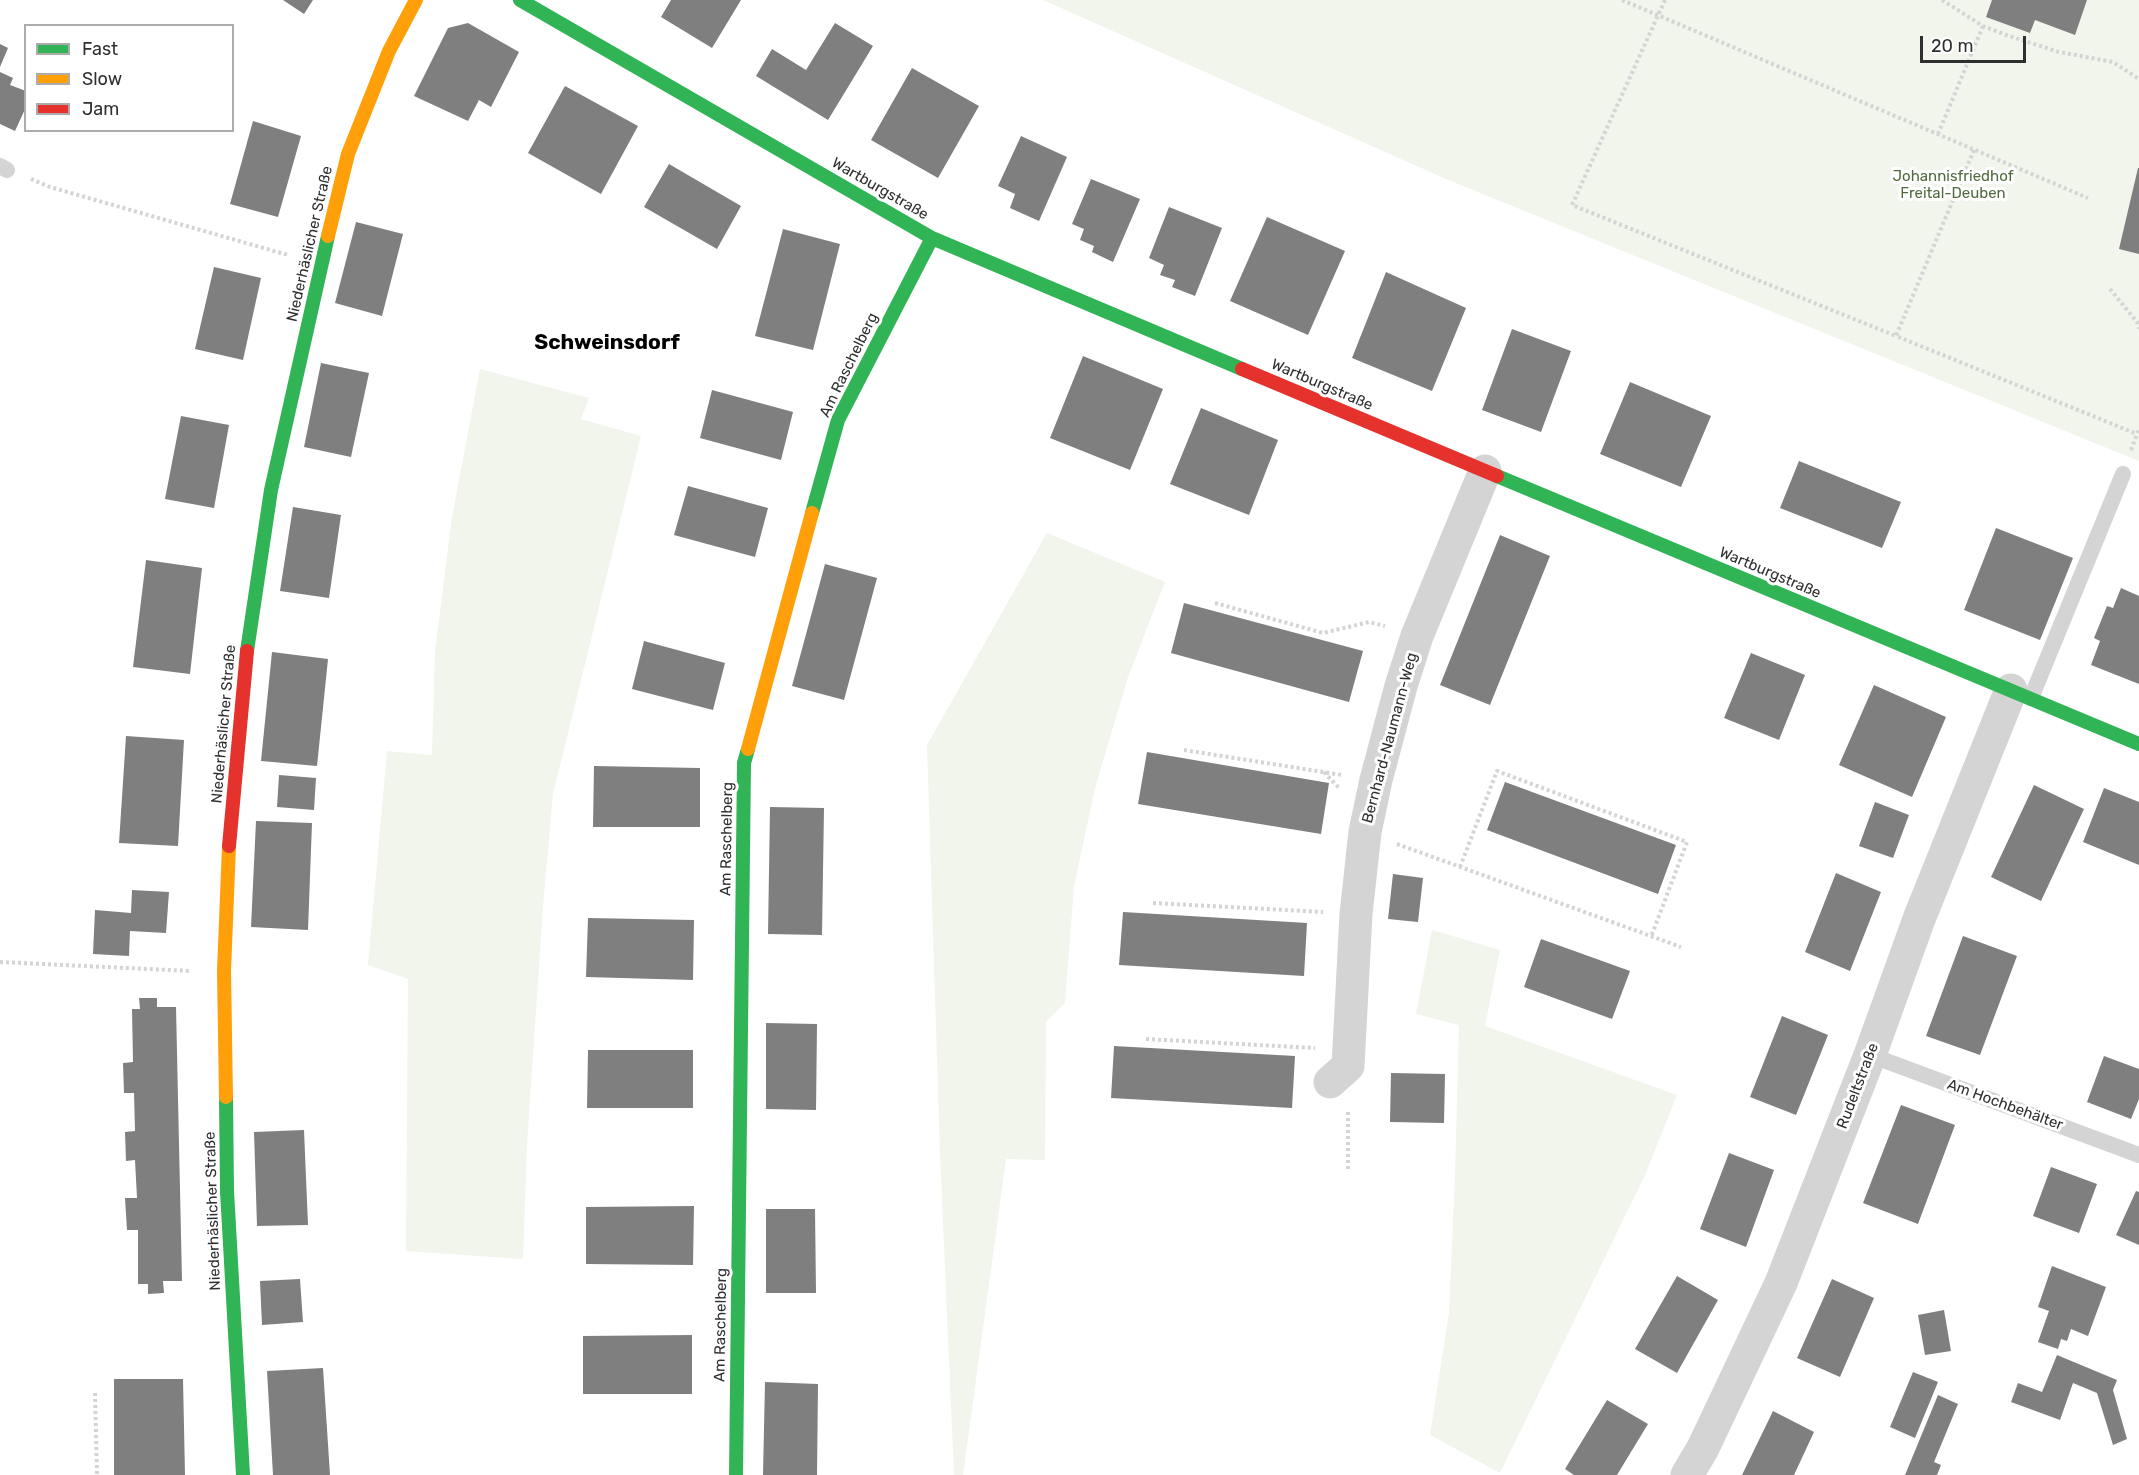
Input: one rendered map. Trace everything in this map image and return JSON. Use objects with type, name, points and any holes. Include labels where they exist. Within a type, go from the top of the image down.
[{"type":"street","name":"Niederhäslicher Straße","points":[[243,1475],[227,1191],[224,971],[227,869],[243,674],[271,490],[348,154],[389,51],[416,0]]},
{"type":"street","name":"Wartburgstraße","points":[[520,0],[932,238],[2139,744]]},
{"type":"street","name":"Am Raschelberg","points":[[736,1475],[744,763],[838,420],[932,238]]},
{"type":"street","name":"Bernhard-Naumann-Weg","points":[[1342,1066],[1365,832],[1378,770],[1414,646],[1485,471]]},
{"type":"street","name":"Rudeltstraße","points":[[1687,1475],[1703,1448],[1781,1283],[1870,1055],[1919,919],[2021,694]]},
{"type":"lane","points":[[2021,694],[2123,474]]},
{"type":"lane","name":"Am Hochbehälter","points":[[1870,1055],[2139,1155]]},
{"type":"path","points":[[1622,0],[2088,198]]},
{"type":"path","points":[[1665,0],[1572,205],[2138,431],[2128,457]]},
{"type":"path","points":[[1942,0],[1983,26],[2059,52],[2113,62],[2139,79]]},
{"type":"path","points":[[1938,134],[1983,26]]},
{"type":"path","points":[[1896,336],[1974,150]]},
{"type":"path","points":[[4,168],[50,187],[321,264]]},
{"type":"path","points":[[2110,289],[2137,322],[2139,329]]},
{"type":"path","points":[[1215,603],[1323,633],[1369,622]]},
{"type":"path","points":[[1184,750],[1347,775]]},
{"type":"path","points":[[1460,867],[1497,771],[1687,842],[1651,937]]},
{"type":"path","points":[[1365,832],[1681,947]]},
{"type":"path","points":[[1153,903],[1356,914]]},
{"type":"path","points":[[0,962],[224,971]]},
{"type":"path","points":[[1146,1039],[1342,1066],[1348,1169]]},
{"type":"path","points":[[95,1393],[97,1475]]},
{"type":"green space","name":"Johannisfriedhof Freital-Deuben","points":[[1043,0],[2139,0],[2139,461],[1446,179]]},
{"type":"green space","points":[[480,369],[589,398],[581,419],[641,436],[553,794],[527,1144],[523,1259],[406,1251],[408,979],[368,965],[387,751],[432,755],[435,651],[452,517]]},
{"type":"green space","points":[[1047,533],[1165,582],[1128,677],[1095,788],[1074,886],[1065,1003],[1046,1022],[1045,1160],[1006,1159],[963,1475],[954,1475],[940,1154],[927,745]]},
{"type":"green space","points":[[1432,930],[1500,950],[1485,1026],[1677,1095],[1645,1175],[1500,1473],[1430,1435],[1449,1313],[1459,1025],[1416,1014]]},
{"type":"building","points":[[283,0],[313,0],[304,14]]},
{"type":"building","points":[[671,0],[741,0],[712,48],[661,17]]},
{"type":"building","points":[[1992,0],[2087,0],[2075,35],[2035,20],[2030,33],[1986,17]]},
{"type":"building","points":[[468,23],[519,52],[491,107],[479,100],[468,121],[414,96],[448,28]]},
{"type":"building","points":[[835,23],[873,46],[828,120],[756,76],[772,49],[806,70]]},
{"type":"building","points":[[0,44],[8,48],[0,67]]},
{"type":"building","points":[[912,68],[979,106],[938,178],[871,140]]},
{"type":"building","points":[[0,72],[13,78],[10,85],[24,90],[24,111],[15,131],[0,124]]},
{"type":"building","points":[[565,86],[638,126],[601,194],[528,153]]},
{"type":"building","points":[[253,121],[301,136],[278,217],[230,204]]},
{"type":"building","points":[[1021,136],[1067,157],[1039,221],[1010,208],[1015,194],[998,186]]},
{"type":"building","points":[[669,164],[741,206],[717,249],[644,207]]},
{"type":"building","points":[[2139,168],[2139,254],[2119,249]]},
{"type":"building","points":[[1091,179],[1140,199],[1113,262],[1092,252],[1094,246],[1080,240],[1084,229],[1072,224]]},
{"type":"building","points":[[1169,207],[1222,228],[1195,296],[1172,287],[1175,280],[1160,275],[1164,265],[1149,258]]},
{"type":"building","points":[[1267,217],[1345,251],[1308,335],[1230,301]]},
{"type":"building","points":[[356,222],[403,234],[382,316],[335,303]]},
{"type":"building","points":[[783,229],[840,244],[813,350],[755,336]]},
{"type":"building","points":[[214,267],[261,278],[243,360],[195,349]]},
{"type":"building","points":[[1386,272],[1466,308],[1432,391],[1352,358]]},
{"type":"building","points":[[1512,329],[1571,351],[1541,432],[1482,410]]},
{"type":"building","points":[[1083,356],[1163,389],[1130,470],[1050,438]]},
{"type":"building","points":[[321,363],[369,373],[351,457],[304,447]]},
{"type":"building","points":[[1630,382],[1711,416],[1681,487],[1600,454]]},
{"type":"building","points":[[712,390],[793,412],[781,460],[700,438]]},
{"type":"building","points":[[1201,408],[1278,440],[1249,515],[1170,484]]},
{"type":"building","points":[[181,416],[229,425],[214,508],[165,499]]},
{"type":"building","points":[[1799,461],[1901,502],[1882,548],[1780,508]]},
{"type":"building","points":[[688,486],[768,508],[755,557],[674,535]]},
{"type":"building","points":[[293,507],[341,515],[329,598],[280,591]]},
{"type":"building","points":[[1996,528],[2073,558],[2040,640],[1964,610]]},
{"type":"building","points":[[1500,535],[1550,556],[1490,705],[1440,685]]},
{"type":"building","points":[[146,560],[202,568],[190,674],[133,667]]},
{"type":"building","points":[[825,564],[877,578],[844,700],[792,686]]},
{"type":"building","points":[[2121,588],[2139,596],[2139,684],[2091,665],[2100,641],[2094,638],[2107,606],[2113,608]]},
{"type":"building","points":[[1184,603],[1363,651],[1349,702],[1171,653]]},
{"type":"building","points":[[644,641],[725,663],[713,710],[632,689]]},
{"type":"building","points":[[272,652],[328,659],[317,766],[261,761]]},
{"type":"building","points":[[1751,653],[1805,675],[1779,740],[1724,718]]},
{"type":"building","points":[[1874,685],[1946,717],[1912,797],[1839,765]]},
{"type":"building","points":[[126,736],[184,740],[178,846],[119,843]]},
{"type":"building","points":[[1147,752],[1329,783],[1321,834],[1138,804]]},
{"type":"building","points":[[594,766],[700,768],[700,827],[593,827]]},
{"type":"building","points":[[279,775],[316,778],[314,810],[277,807]]},
{"type":"building","points":[[1505,782],[1676,845],[1658,894],[1487,830]]},
{"type":"building","points":[[2034,785],[2084,809],[2041,901],[1991,877]]},
{"type":"building","points":[[2104,788],[2139,802],[2139,865],[2083,842]]},
{"type":"building","points":[[1875,802],[1909,815],[1893,858],[1859,846]]},
{"type":"building","points":[[770,807],[824,808],[822,935],[768,934]]},
{"type":"building","points":[[256,821],[312,823],[308,930],[251,927]]},
{"type":"building","points":[[1836,873],[1881,892],[1850,971],[1805,952]]},
{"type":"building","points":[[1393,874],[1423,878],[1418,922],[1388,919]]},
{"type":"building","points":[[132,890],[169,892],[166,933],[130,931],[129,956],[93,954],[95,910],[131,913]]},
{"type":"building","points":[[1123,912],[1307,923],[1304,976],[1119,965]]},
{"type":"building","points":[[588,918],[694,920],[693,980],[586,977]]},
{"type":"building","points":[[1963,936],[2017,956],[1980,1055],[1926,1036]]},
{"type":"building","points":[[1541,939],[1630,971],[1612,1019],[1524,987]]},
{"type":"building","points":[[139,998],[157,998],[157,1007],[176,1007],[182,1281],[163,1281],[164,1293],[148,1294],[148,1284],[138,1284],[138,1230],[127,1230],[125,1198],[137,1198],[135,1160],[126,1161],[125,1132],[135,1131],[134,1093],[124,1093],[123,1063],[133,1062],[132,1009],[140,1009]]},
{"type":"building","points":[[1782,1016],[1828,1035],[1796,1115],[1750,1097]]},
{"type":"building","points":[[766,1023],[817,1024],[816,1110],[766,1109]]},
{"type":"building","points":[[1114,1046],[1295,1056],[1292,1108],[1111,1098]]},
{"type":"building","points":[[588,1050],[693,1050],[693,1108],[587,1108]]},
{"type":"building","points":[[2104,1056],[2139,1069],[2139,1099],[2131,1119],[2087,1102]]},
{"type":"building","points":[[1391,1073],[1445,1074],[1444,1123],[1390,1122]]},
{"type":"building","points":[[1901,1105],[1955,1125],[1918,1224],[1863,1203]]},
{"type":"building","points":[[304,1130],[308,1225],[257,1226],[254,1132]]},
{"type":"building","points":[[1729,1153],[1774,1170],[1746,1247],[1700,1229]]},
{"type":"building","points":[[2051,1167],[2097,1184],[2079,1233],[2033,1216]]},
{"type":"building","points":[[2136,1191],[2139,1192],[2139,1245],[2116,1235]]},
{"type":"building","points":[[694,1206],[693,1265],[586,1264],[586,1207]]},
{"type":"building","points":[[766,1209],[815,1209],[816,1293],[766,1293]]},
{"type":"building","points":[[2052,1266],[2106,1287],[2088,1336],[2071,1329],[2067,1341],[2061,1339],[2058,1349],[2038,1342],[2049,1311],[2038,1307]]},
{"type":"building","points":[[1677,1276],[1718,1300],[1677,1373],[1635,1349]]},
{"type":"building","points":[[300,1279],[303,1322],[262,1325],[260,1281]]},
{"type":"building","points":[[1832,1279],[1874,1298],[1840,1377],[1797,1358]]},
{"type":"building","points":[[1944,1310],[1951,1351],[1925,1355],[1918,1315]]},
{"type":"building","points":[[692,1335],[692,1394],[583,1394],[583,1336]]},
{"type":"building","points":[[2057,1355],[2117,1380],[2113,1390],[2127,1439],[2113,1445],[2097,1393],[2073,1383],[2060,1420],[2011,1402],[2018,1383],[2042,1392]]},
{"type":"building","points":[[323,1368],[330,1475],[273,1475],[267,1371]]},
{"type":"building","points":[[1913,1372],[1938,1382],[1915,1438],[1890,1427]]},
{"type":"building","points":[[114,1379],[183,1379],[185,1475],[114,1475]]},
{"type":"building","points":[[765,1382],[818,1384],[817,1475],[763,1475]]},
{"type":"building","points":[[1938,1395],[1958,1404],[1934,1462],[1941,1465],[1937,1475],[1905,1475]]},
{"type":"building","points":[[1607,1400],[1648,1424],[1617,1475],[1574,1475],[1565,1469]]},
{"type":"building","points":[[1773,1411],[1814,1432],[1794,1475],[1742,1475]]},
{"type":"traffic: fast","points":[[520,0],[932,238],[1242,369]]},
{"type":"traffic: fast","points":[[247,651],[271,490],[328,236]]},
{"type":"traffic: fast","points":[[812,513],[838,420],[932,238]]},
{"type":"traffic: fast","points":[[1497,476],[2139,744]]},
{"type":"traffic: fast","points":[[736,1475],[744,763],[748,749]]},
{"type":"traffic: fast","points":[[226,1097],[227,1191],[243,1475]]},
{"type":"traffic: slow","points":[[328,236],[348,154],[389,51],[416,0]]},
{"type":"traffic: slow","points":[[748,749],[812,513]]},
{"type":"traffic: slow","points":[[226,1097],[224,971],[229,846]]},
{"type":"traffic: jam","points":[[1242,369],[1497,476]]},
{"type":"traffic: jam","points":[[229,846],[247,651]]},
{"type":"district","name":"Schweinsdorf","points":[[607,343]]}]
